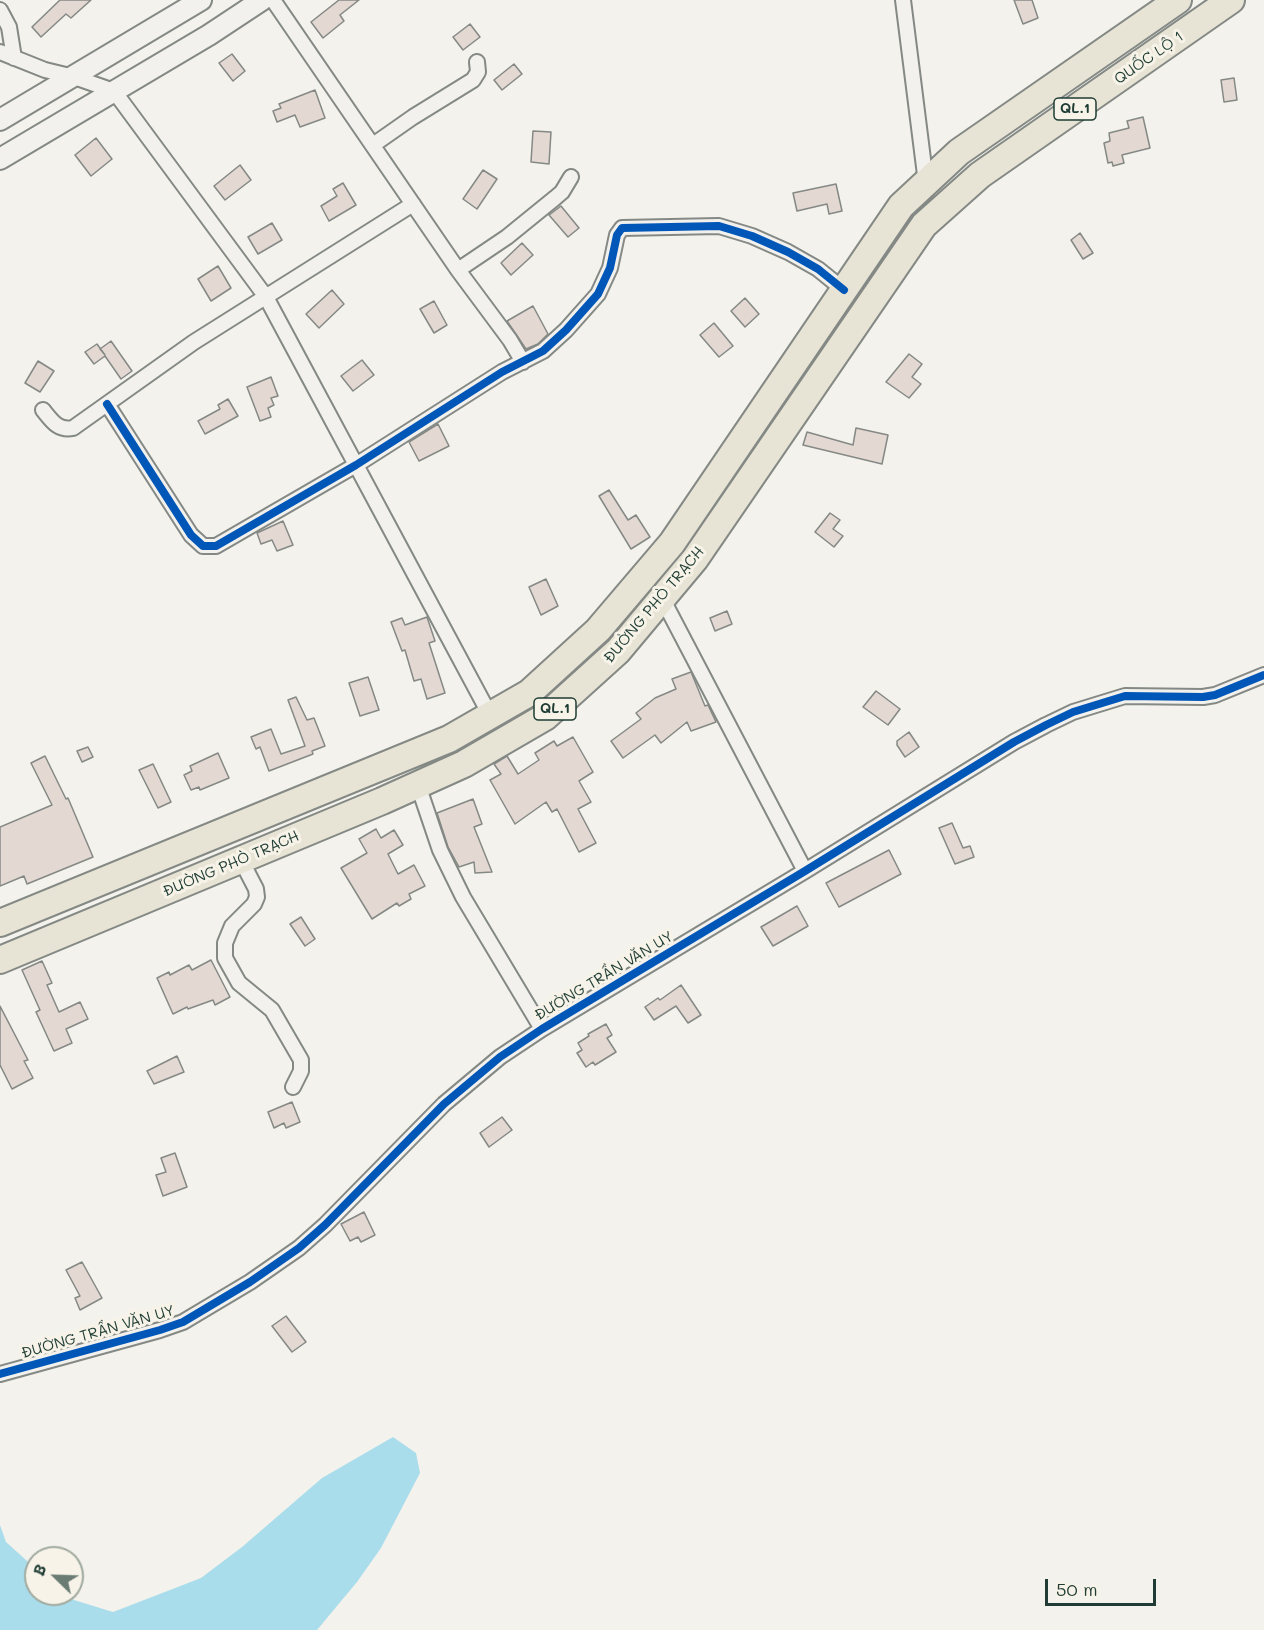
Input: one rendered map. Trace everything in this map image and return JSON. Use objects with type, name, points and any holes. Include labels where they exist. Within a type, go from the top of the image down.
[{"type":"highway","name":"QUỐC LỘ 1","points":[[901,206],[959,152],[1178,0]]},
{"type":"highway","name":"QUỐC LỘ 1","points":[[924,225],[980,175],[1232,0]]},
{"type":"highway","name":"ĐƯỜNG PHÒ TRẠCH","points":[[0,923],[449,738],[529,693],[598,630],[672,543],[901,206]]},
{"type":"highway","name":"ĐƯỜNG PHÒ TRẠCH","points":[[0,960],[418,785],[464,764],[545,717],[618,651],[695,559],[924,225]]},
{"type":"street","points":[[0,120],[201,0]]},
{"type":"street","points":[[0,159],[208,35],[262,0]]},
{"type":"street","points":[[273,0],[458,270],[510,340],[522,362]]},
{"type":"street","points":[[903,0],[926,183]]},
{"type":"street","points":[[0,10],[9,27],[14,58]]},
{"type":"street","points":[[0,52],[45,70],[114,91],[266,297],[490,715]]},
{"type":"street","points":[[373,145],[412,117],[472,80],[478,72],[477,62]]},
{"type":"street","points":[[458,270],[507,237],[538,212],[562,192],[571,177]]},
{"type":"street","points":[[44,410],[57,426],[73,428],[194,342],[413,204]]},
{"type":"street","points":[[107,404],[191,535],[203,546],[216,546],[356,465],[502,372],[543,351],[566,330],[598,294],[610,268],[616,235],[622,228],[719,226],[752,236],[788,252],[818,269],[844,290]]},
{"type":"street","points":[[662,598],[805,870]]},
{"type":"street","name":"ĐƯỜNG TRẦN VĂN UY","points":[[0,1374],[183,1322],[250,1282],[312,1238],[451,1098],[500,1057],[542,1029],[1014,742],[1073,712],[1125,696],[1203,697],[1215,695],[1264,675]]},
{"type":"street","points":[[418,785],[441,850],[463,897],[542,1029]]},
{"type":"street","points":[[241,860],[256,889],[257,897],[254,904],[232,926],[225,943],[225,958],[239,983],[272,1010],[301,1060],[301,1071],[293,1087]]},
{"type":"water","points":[[393,1437],[416,1453],[420,1473],[381,1548],[357,1582],[317,1630],[0,1630],[0,1525],[6,1542],[24,1558],[24,1606],[84,1606],[84,1603],[113,1612],[201,1578],[242,1547],[322,1478]]},
{"type":"building","points":[[60,0],[91,0],[71,18],[66,14],[41,37],[32,27]]},
{"type":"building","points":[[339,0],[359,0],[340,15],[344,21],[323,38],[311,22]]},
{"type":"building","points":[[1014,0],[1032,0],[1038,18],[1023,24]]},
{"type":"building","points":[[470,24],[480,37],[463,50],[453,37]]},
{"type":"building","points":[[232,54],[245,71],[233,81],[219,63]]},
{"type":"building","points":[[514,64],[522,74],[502,90],[494,80]]},
{"type":"building","points":[[1234,78],[1237,100],[1224,102],[1221,80]]},
{"type":"building","points":[[315,90],[325,118],[300,127],[295,115],[277,122],[273,111],[281,108],[279,104]]},
{"type":"building","points":[[1143,117],[1150,148],[1122,155],[1124,163],[1113,166],[1112,162],[1108,163],[1104,143],[1110,141],[1109,133],[1129,128],[1127,121]]},
{"type":"building","points":[[533,131],[551,132],[549,164],[531,162]]},
{"type":"building","points":[[96,138],[112,159],[91,176],[75,155]]},
{"type":"building","points":[[240,165],[251,180],[225,200],[214,186]]},
{"type":"building","points":[[483,170],[497,179],[477,209],[463,199]]},
{"type":"building","points":[[343,183],[356,205],[329,221],[321,206],[337,196],[333,189]]},
{"type":"building","points":[[836,184],[842,211],[829,214],[827,204],[797,211],[793,193]]},
{"type":"building","points":[[561,206],[579,228],[568,237],[549,215]]},
{"type":"building","points":[[272,223],[282,240],[258,254],[248,237]]},
{"type":"building","points":[[1080,233],[1093,253],[1083,259],[1071,240]]},
{"type":"building","points":[[522,243],[533,255],[511,275],[501,263]]},
{"type":"building","points":[[218,266],[231,288],[211,301],[198,279]]},
{"type":"building","points":[[332,290],[344,304],[319,328],[306,314]]},
{"type":"building","points":[[745,298],[759,314],[745,327],[731,311]]},
{"type":"building","points":[[434,301],[447,325],[434,333],[420,309]]},
{"type":"building","points":[[533,306],[548,334],[538,344],[526,349],[507,321]]},
{"type":"building","points":[[714,323],[733,346],[719,357],[700,335]]},
{"type":"building","points":[[111,341],[132,371],[121,379],[105,356],[94,364],[85,352],[97,344],[100,349]]},
{"type":"building","points":[[909,354],[922,364],[912,377],[921,384],[909,398],[886,382]]},
{"type":"building","points":[[362,360],[374,375],[353,391],[341,376]]},
{"type":"building","points":[[38,361],[54,371],[40,392],[25,383]]},
{"type":"building","points":[[271,377],[278,396],[271,398],[274,405],[268,408],[271,417],[260,421],[247,387]]},
{"type":"building","points":[[228,399],[238,416],[205,434],[198,421],[220,409],[218,405]]},
{"type":"building","points":[[438,424],[449,446],[419,461],[409,442]]},
{"type":"building","points":[[856,428],[888,435],[882,464],[803,445],[807,432],[853,445]]},
{"type":"building","points":[[609,490],[628,520],[636,515],[650,537],[631,549],[599,496]]},
{"type":"building","points":[[830,513],[840,520],[833,529],[843,536],[834,547],[815,532]]},
{"type":"building","points":[[283,521],[293,545],[277,551],[272,540],[261,544],[257,533]]},
{"type":"building","points":[[546,579],[558,606],[541,615],[529,587]]},
{"type":"building","points":[[727,611],[732,624],[715,631],[710,618]]},
{"type":"building","points":[[427,617],[435,641],[429,643],[445,693],[427,699],[421,679],[414,681],[405,650],[402,651],[391,622],[402,618],[405,625]]},
{"type":"building","points":[[691,672],[705,706],[708,705],[716,722],[691,731],[687,722],[661,743],[655,735],[623,758],[611,741],[641,719],[636,713],[655,698],[676,689],[672,679]]},
{"type":"building","points":[[368,677],[379,710],[360,716],[349,683]]},
{"type":"building","points":[[876,691],[900,709],[888,725],[863,707]]},
{"type":"building","points":[[296,697],[307,720],[314,718],[325,746],[312,751],[313,754],[269,771],[260,747],[256,749],[251,737],[271,729],[281,754],[305,746],[288,700]]},
{"type":"building","points":[[909,732],[919,747],[905,757],[897,741]]},
{"type":"building","points":[[573,737],[593,772],[579,781],[591,802],[578,809],[596,843],[579,852],[557,809],[552,812],[546,802],[515,824],[490,780],[501,774],[494,764],[507,756],[518,774],[539,760],[535,753],[554,741],[557,746]]},
{"type":"building","points":[[88,747],[93,757],[82,762],[77,751]]},
{"type":"building","points":[[218,753],[229,778],[200,790],[199,787],[191,790],[184,775],[192,771],[190,766]]},
{"type":"building","points":[[45,756],[66,799],[68,798],[93,857],[27,884],[24,876],[0,886],[0,827],[52,805],[31,763]]},
{"type":"building","points":[[153,764],[171,802],[158,808],[139,770]]},
{"type":"building","points":[[473,799],[482,824],[474,827],[492,872],[475,873],[474,862],[459,867],[448,847],[437,813]]},
{"type":"building","points":[[952,823],[963,848],[970,846],[974,857],[955,864],[939,828]]},
{"type":"building","points":[[376,829],[381,838],[394,830],[403,845],[388,854],[398,874],[414,865],[425,886],[409,894],[411,899],[399,906],[397,903],[372,919],[341,868],[367,853],[359,839]]},
{"type":"building","points":[[889,850],[901,874],[839,907],[826,883]]},
{"type":"building","points":[[797,906],[808,926],[773,946],[761,927]]},
{"type":"building","points":[[301,917],[315,939],[305,946],[290,924]]},
{"type":"building","points":[[211,960],[230,997],[215,1005],[213,1000],[188,1009],[187,1007],[173,1014],[157,978],[169,972],[170,975],[189,965],[192,970]]},
{"type":"building","points":[[42,961],[52,983],[47,985],[59,1012],[80,1002],[88,1019],[66,1029],[72,1043],[54,1051],[36,1012],[40,1010],[22,970]]},
{"type":"building","points":[[681,985],[701,1015],[688,1023],[676,1006],[654,1020],[645,1007],[658,998],[660,1000]]},
{"type":"building","points":[[0,1006],[28,1060],[24,1061],[33,1078],[12,1089],[0,1065]]},
{"type":"building","points":[[606,1024],[612,1035],[607,1038],[616,1052],[595,1065],[593,1062],[586,1067],[577,1053],[582,1050],[578,1043],[589,1036],[588,1034]]},
{"type":"building","points":[[177,1056],[184,1072],[154,1084],[147,1071]]},
{"type":"building","points":[[292,1102],[300,1122],[286,1128],[284,1123],[274,1128],[268,1112]]},
{"type":"building","points":[[502,1117],[512,1130],[489,1147],[480,1133]]},
{"type":"building","points":[[175,1153],[187,1187],[163,1196],[156,1175],[166,1172],[161,1158]]},
{"type":"building","points":[[364,1212],[375,1235],[361,1242],[358,1237],[350,1241],[341,1224]]},
{"type":"building","points":[[82,1262],[102,1298],[80,1310],[75,1298],[80,1296],[66,1270]]},
{"type":"building","points":[[286,1316],[306,1342],[292,1352],[272,1326]]},
{"type":"cycle path","points":[[107,404],[191,535],[203,546],[216,546],[356,465],[502,372],[543,351],[566,330],[598,294],[610,268],[617,235],[622,228],[719,226],[752,236],[788,252],[818,269],[844,290]]},
{"type":"cycle path","points":[[0,1374],[183,1322],[250,1282],[299,1248],[325,1225],[444,1104],[500,1057],[542,1029],[1014,742],[1073,712],[1125,696],[1203,697],[1215,695],[1264,675]]}]
